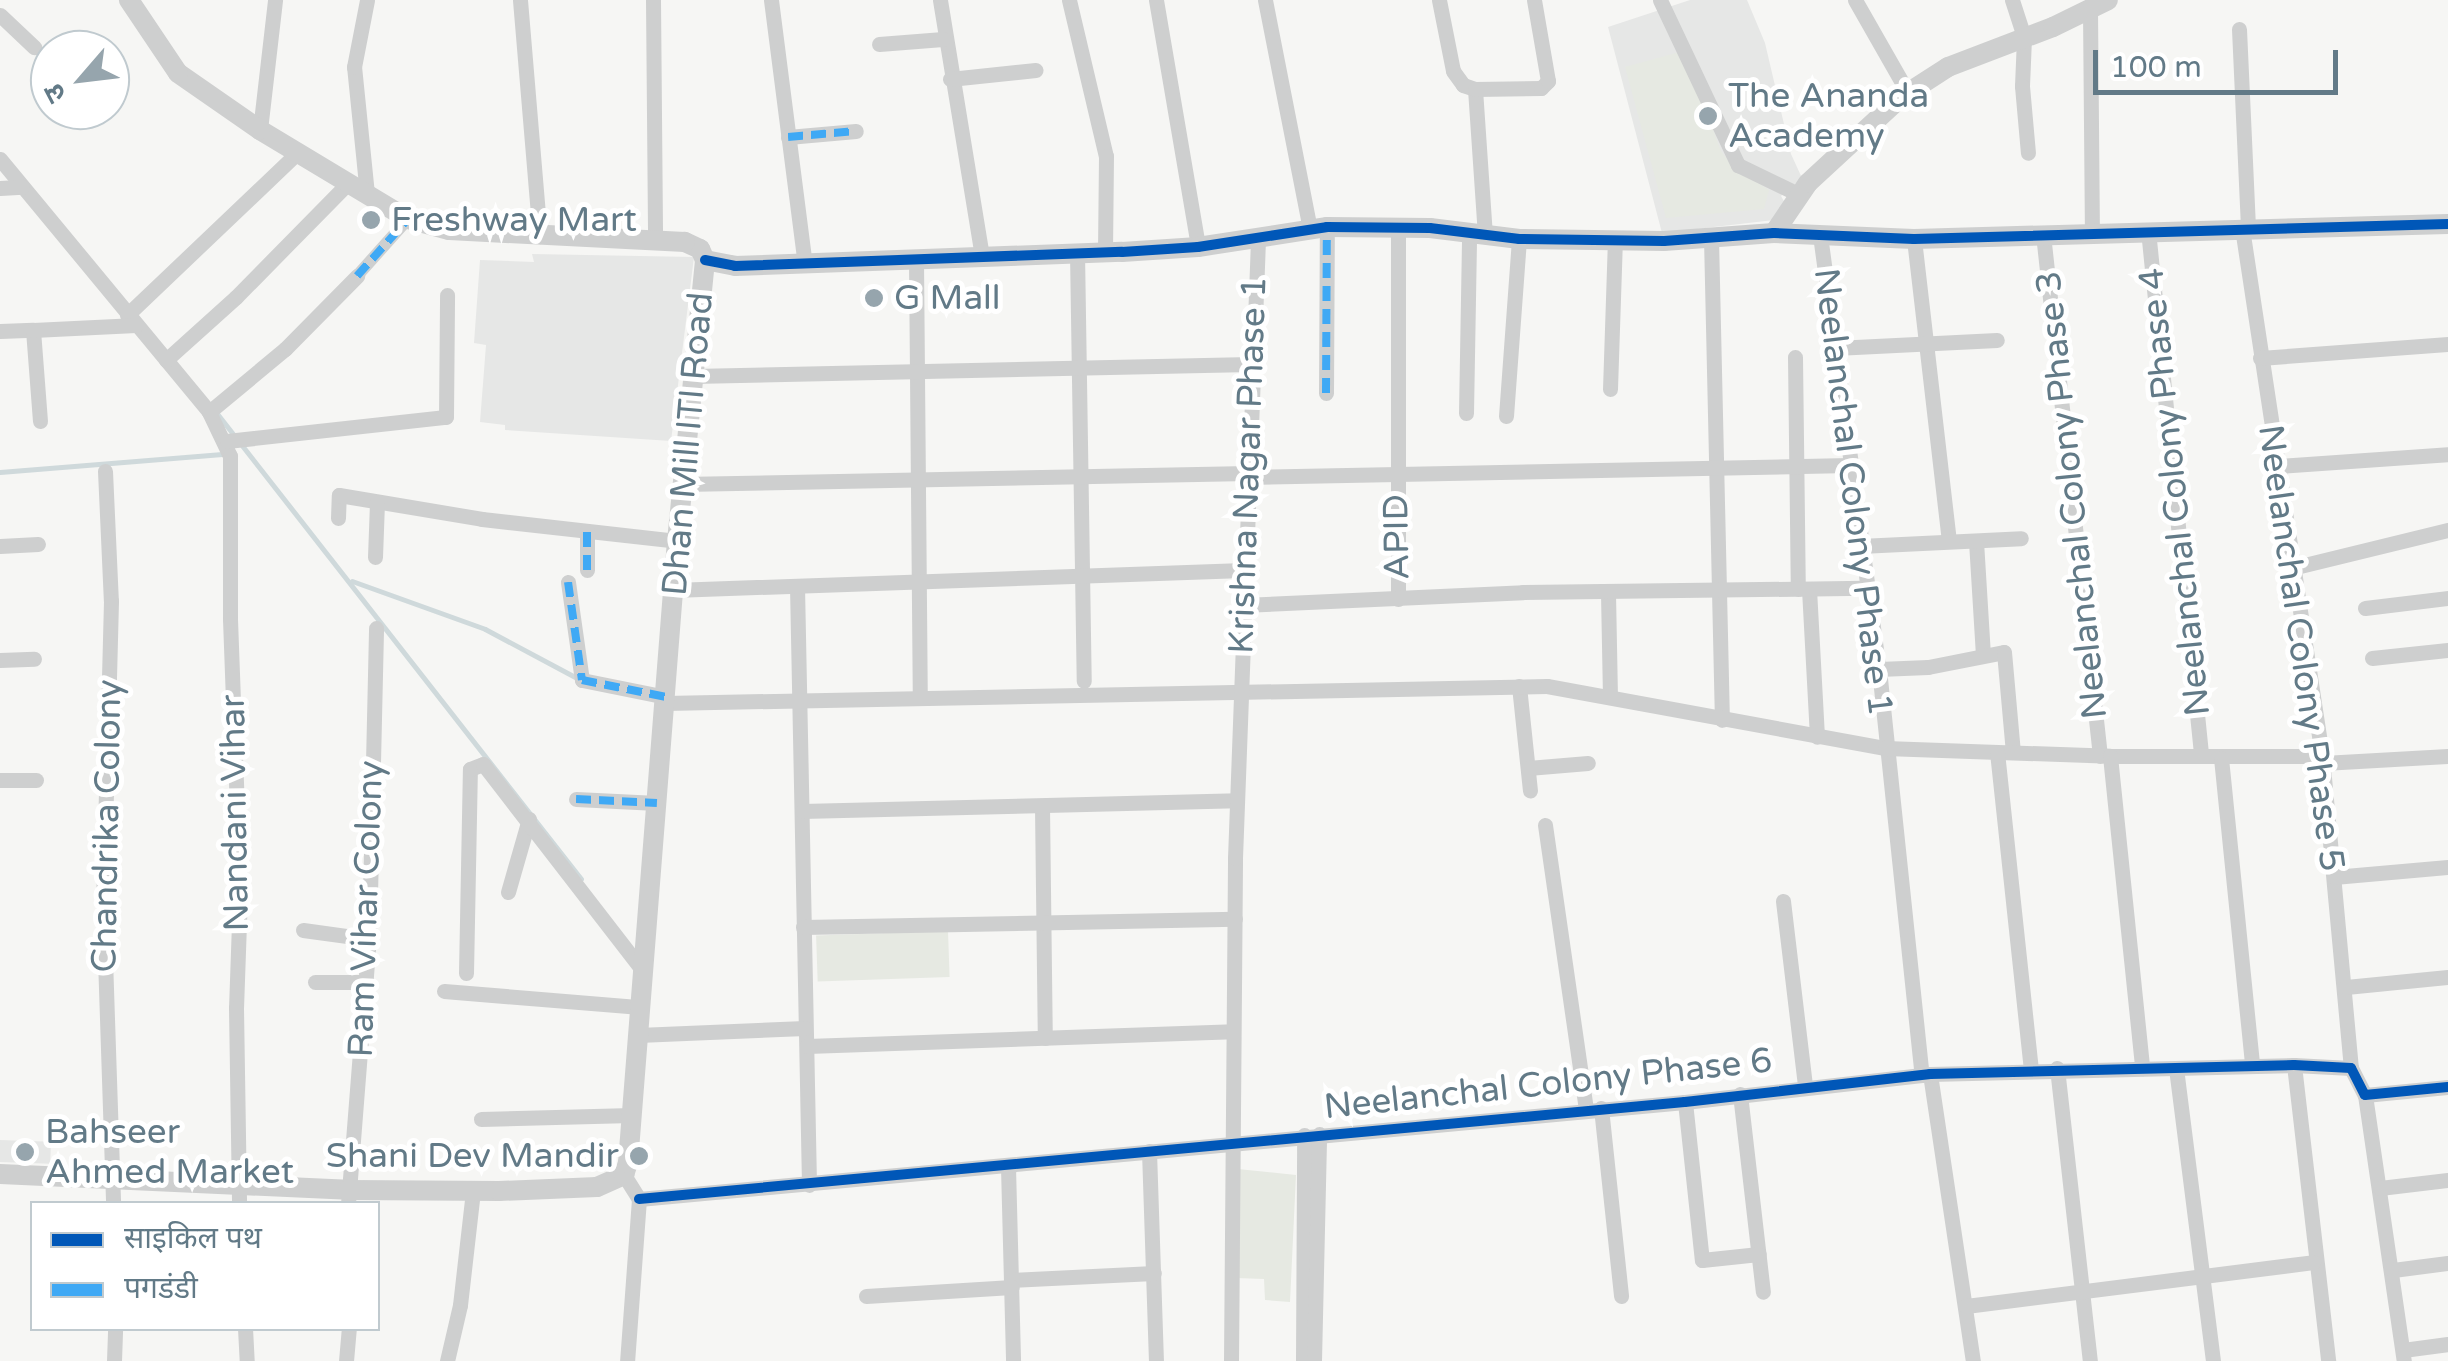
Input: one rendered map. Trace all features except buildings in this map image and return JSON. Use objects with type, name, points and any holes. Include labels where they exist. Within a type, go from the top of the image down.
[{"type":"street","name":"Dhan Mill ITI Road","points":[[129,0],[178,73],[260,130],[408,219],[449,230],[685,242],[700,249],[705,260],[682,484],[624,1175]]},
{"type":"street","points":[[260,130],[275,0]]},
{"type":"street","points":[[168,358],[358,188],[354,67],[367,0]]},
{"type":"street","points":[[520,0],[540,236]]},
{"type":"street","points":[[653,0],[656,240]]},
{"type":"street","points":[[771,0],[804,264]]},
{"type":"street","points":[[940,0],[982,256]]},
{"type":"street","points":[[1068,0],[1106,156],[1105,252]]},
{"type":"street","points":[[1156,0],[1198,247]]},
{"type":"street","points":[[1266,0],[1318,229],[1326,393]]},
{"type":"street","points":[[1439,0],[1453,71],[1463,85],[1476,89],[1545,86],[1534,0]]},
{"type":"street","points":[[1660,0],[1738,165],[1800,195]]},
{"type":"street","points":[[1855,0],[1908,93]]},
{"type":"street","points":[[2012,0],[2024,38],[2022,86],[2028,153]]},
{"type":"street","points":[[1774,233],[1800,195],[1908,93],[1948,67],[2099,5],[2092,232]]},
{"type":"street","points":[[0,16],[30,43]]},
{"type":"street","name":"Neelanchal Colony Phase 5","points":[[2239,29],[2245,228],[2260,358],[2322,760],[2351,1068]]},
{"type":"street","points":[[879,44],[944,39]]},
{"type":"street","points":[[950,79],[1036,70]]},
{"type":"street","points":[[1466,413],[1477,235],[1476,89]]},
{"type":"street","points":[[788,136],[856,131]]},
{"type":"street","points":[[0,331],[33,330],[131,315],[297,153]]},
{"type":"street","points":[[0,160],[235,440],[446,417],[447,296]]},
{"type":"street","points":[[0,188],[22,186]]},
{"type":"street","points":[[212,409],[285,349],[408,219]]},
{"type":"street","points":[[705,260],[736,266],[1105,252],[1198,247],[1318,229],[1398,226],[1518,239],[1615,240],[1774,233],[1914,239],[2448,224]]},
{"type":"street","name":"APID","points":[[1398,226],[1398,599]]},
{"type":"street","name":"Neelanchal Colony Phase 4","points":[[2148,230],[2202,754]]},
{"type":"street","name":"Neelanchal Colony Phase 3","points":[[2043,234],[2142,1068]]},
{"type":"street","name":"Neelanchal Colony Phase 1","points":[[1820,235],[1878,669],[1926,1074],[1973,1361]]},
{"type":"street","points":[[1711,238],[1722,720]]},
{"type":"street","points":[[1506,416],[1518,239]]},
{"type":"street","points":[[1914,239],[1949,541]]},
{"type":"street","name":"Krishna Nagar Phase 1","points":[[1231,1361],[1237,800],[1258,240]]},
{"type":"street","points":[[1610,389],[1615,240]]},
{"type":"street","points":[[1077,252],[1084,681]]},
{"type":"street","points":[[916,260],[914,372],[920,695]]},
{"type":"street","points":[[33,330],[40,421]]},
{"type":"street","points":[[1835,348],[1997,340]]},
{"type":"street","points":[[2260,358],[2448,344]]},
{"type":"street","points":[[1796,357],[1804,588],[1816,737]]},
{"type":"street","points":[[692,376],[1251,364]]},
{"type":"street","name":"Nandani Vihar","points":[[235,440],[239,1194]]},
{"type":"street","points":[[2278,466],[2448,454]]},
{"type":"street","points":[[682,484],[1081,473],[1396,475],[1850,465]]},
{"type":"street","name":"Chandrika Colony","points":[[105,471],[111,601],[103,898],[111,1193]]},
{"type":"street","points":[[338,518],[339,495],[677,541]]},
{"type":"street","points":[[375,557],[378,502]]},
{"type":"street","points":[[2292,568],[2448,530]]},
{"type":"street","points":[[587,570],[588,531]]},
{"type":"street","points":[[1860,546],[2021,538]]},
{"type":"street","points":[[1976,541],[1983,654]]},
{"type":"street","points":[[0,546],[38,544]]},
{"type":"street","points":[[674,590],[1244,570]]},
{"type":"street","points":[[568,582],[582,680],[666,700],[1520,686],[1610,697],[1885,748],[2322,760],[2448,756]]},
{"type":"street","points":[[797,586],[809,1185]]},
{"type":"street","points":[[1242,606],[1866,588]]},
{"type":"street","points":[[1608,593],[1610,697]]},
{"type":"street","points":[[2364,608],[2448,598]]},
{"type":"street","name":"Ram Vihar Colony","points":[[348,1197],[367,982],[376,628]]},
{"type":"street","points":[[2372,658],[2448,650]]},
{"type":"street","points":[[1878,669],[1928,666],[2004,652],[2004,752],[2031,1069]]},
{"type":"street","points":[[0,660],[34,658]]},
{"type":"street","points":[[1520,686],[1530,790]]},
{"type":"street","points":[[2221,758],[2252,1066]]},
{"type":"street","points":[[1528,768],[1588,763]]},
{"type":"street","points":[[466,972],[470,769],[482,764],[529,819],[642,970]]},
{"type":"street","points":[[0,780],[36,780]]},
{"type":"street","points":[[576,799],[658,803]]},
{"type":"street","points":[[802,811],[1237,800]]},
{"type":"street","points":[[1042,806],[1045,1038]]},
{"type":"street","points":[[508,892],[529,819]]},
{"type":"street","points":[[1546,825],[1621,1296]]},
{"type":"street","points":[[2334,877],[2448,867]]},
{"type":"street","points":[[1782,901],[1805,1086]]},
{"type":"street","points":[[803,927],[1235,919]]},
{"type":"street","points":[[302,930],[369,939]]},
{"type":"street","points":[[2346,986],[2448,977]]},
{"type":"street","points":[[314,982],[367,982]]},
{"type":"street","points":[[444,991],[640,1007]]},
{"type":"street","points":[[638,1035],[806,1028]]},
{"type":"street","points":[[807,1046],[1232,1031]]},
{"type":"street","points":[[2294,1065],[2313,1262],[2328,1361]]},
{"type":"street","points":[[2057,1068],[2090,1361]]},
{"type":"street","name":"Neelanchal Colony Phase 6","points":[[639,1199],[1685,1102],[1926,1074],[2057,1068],[2351,1068]]},
{"type":"street","points":[[2176,1068],[2213,1361]]},
{"type":"street","points":[[2351,1068],[2365,1095],[2404,1355],[2448,1344]]},
{"type":"street","points":[[2365,1095],[2448,1088]]},
{"type":"street","points":[[1740,1094],[1763,1292]]},
{"type":"street","points":[[1685,1102],[1702,1260],[1758,1254]]},
{"type":"street","points":[[480,1119],[632,1115]]},
{"type":"street","points":[[1303,1361],[1312,1135]]},
{"type":"street","points":[[1312,1135],[1314,1361]]},
{"type":"street","points":[[1149,1151],[1156,1361]]},
{"type":"street","points":[[1008,1167],[1013,1361]]},
{"type":"street","points":[[0,1174],[111,1193],[348,1197],[597,1186],[624,1175],[639,1199],[627,1361]]},
{"type":"street","points":[[2380,1188],[2448,1180]]},
{"type":"street","points":[[447,1361],[460,1304],[473,1190]]},
{"type":"street","points":[[1966,1306],[2313,1262]]},
{"type":"street","points":[[2393,1270],[2448,1263]]},
{"type":"street","points":[[866,1296],[1154,1273]]},
{"type":"street","points":[[114,1361],[115,1331]]},
{"type":"street","points":[[246,1331],[247,1361]]},
{"type":"street","points":[[346,1361],[348,1331]]},
{"type":"shaded area","name":"The Ananda Academy","points":[[1690,0],[1747,0],[1765,43],[1791,154],[1802,178],[1781,196],[1785,203],[1774,220],[1662,233],[1608,27]]},
{"type":"shaded area","points":[[1683,51],[1721,151],[1734,168],[1769,190],[1764,209],[1666,218],[1625,67]]},
{"type":"shaded area","points":[[532,254],[694,257],[671,441],[505,430],[505,425],[480,422],[486,345],[474,343],[480,260],[534,262]]},
{"type":"shaded area","points":[[948,931],[950,977],[818,982],[816,936]]},
{"type":"shaded area","name":"Bahseer Ahmed Market","points":[[0,1140],[51,1142],[50,1164],[0,1162]]},
{"type":"shaded area","points":[[1238,1169],[1296,1175],[1290,1302],[1265,1300],[1264,1279],[1236,1278]]},
{"type":"waterway","points":[[215,411],[581,879]]},
{"type":"waterway","points":[[0,472],[222,454]]},
{"type":"waterway","points":[[352,581],[485,629],[575,677]]},
{"type":"marked path","points":[[788,137],[856,131]]},
{"type":"marked path","points":[[357,276],[408,219]]},
{"type":"marked path","points":[[1326,393],[1327,227]]},
{"type":"marked path","points":[[587,531],[587,570]]},
{"type":"marked path","points":[[568,582],[582,680],[666,697]]},
{"type":"marked path","points":[[576,799],[657,803]]},
{"type":"cycle path","points":[[705,260],[735,266],[1122,252],[1198,247],[1327,227],[1430,228],[1519,239],[1664,241],[1774,233],[1914,239],[2448,224]]},
{"type":"cycle path","points":[[639,1199],[1685,1102],[1930,1074],[2294,1065],[2351,1068],[2365,1095],[2448,1087]]},
{"type":"place","name":"The Ananda Academy","points":[[1708,116]]},
{"type":"place","name":"Freshway Mart","points":[[371,220]]},
{"type":"place","name":"G Mall","points":[[874,298]]},
{"type":"place","name":"Bahseer Ahmed Market","points":[[25,1152]]},
{"type":"place","name":"Shani Dev Mandir","points":[[639,1156]]}]
